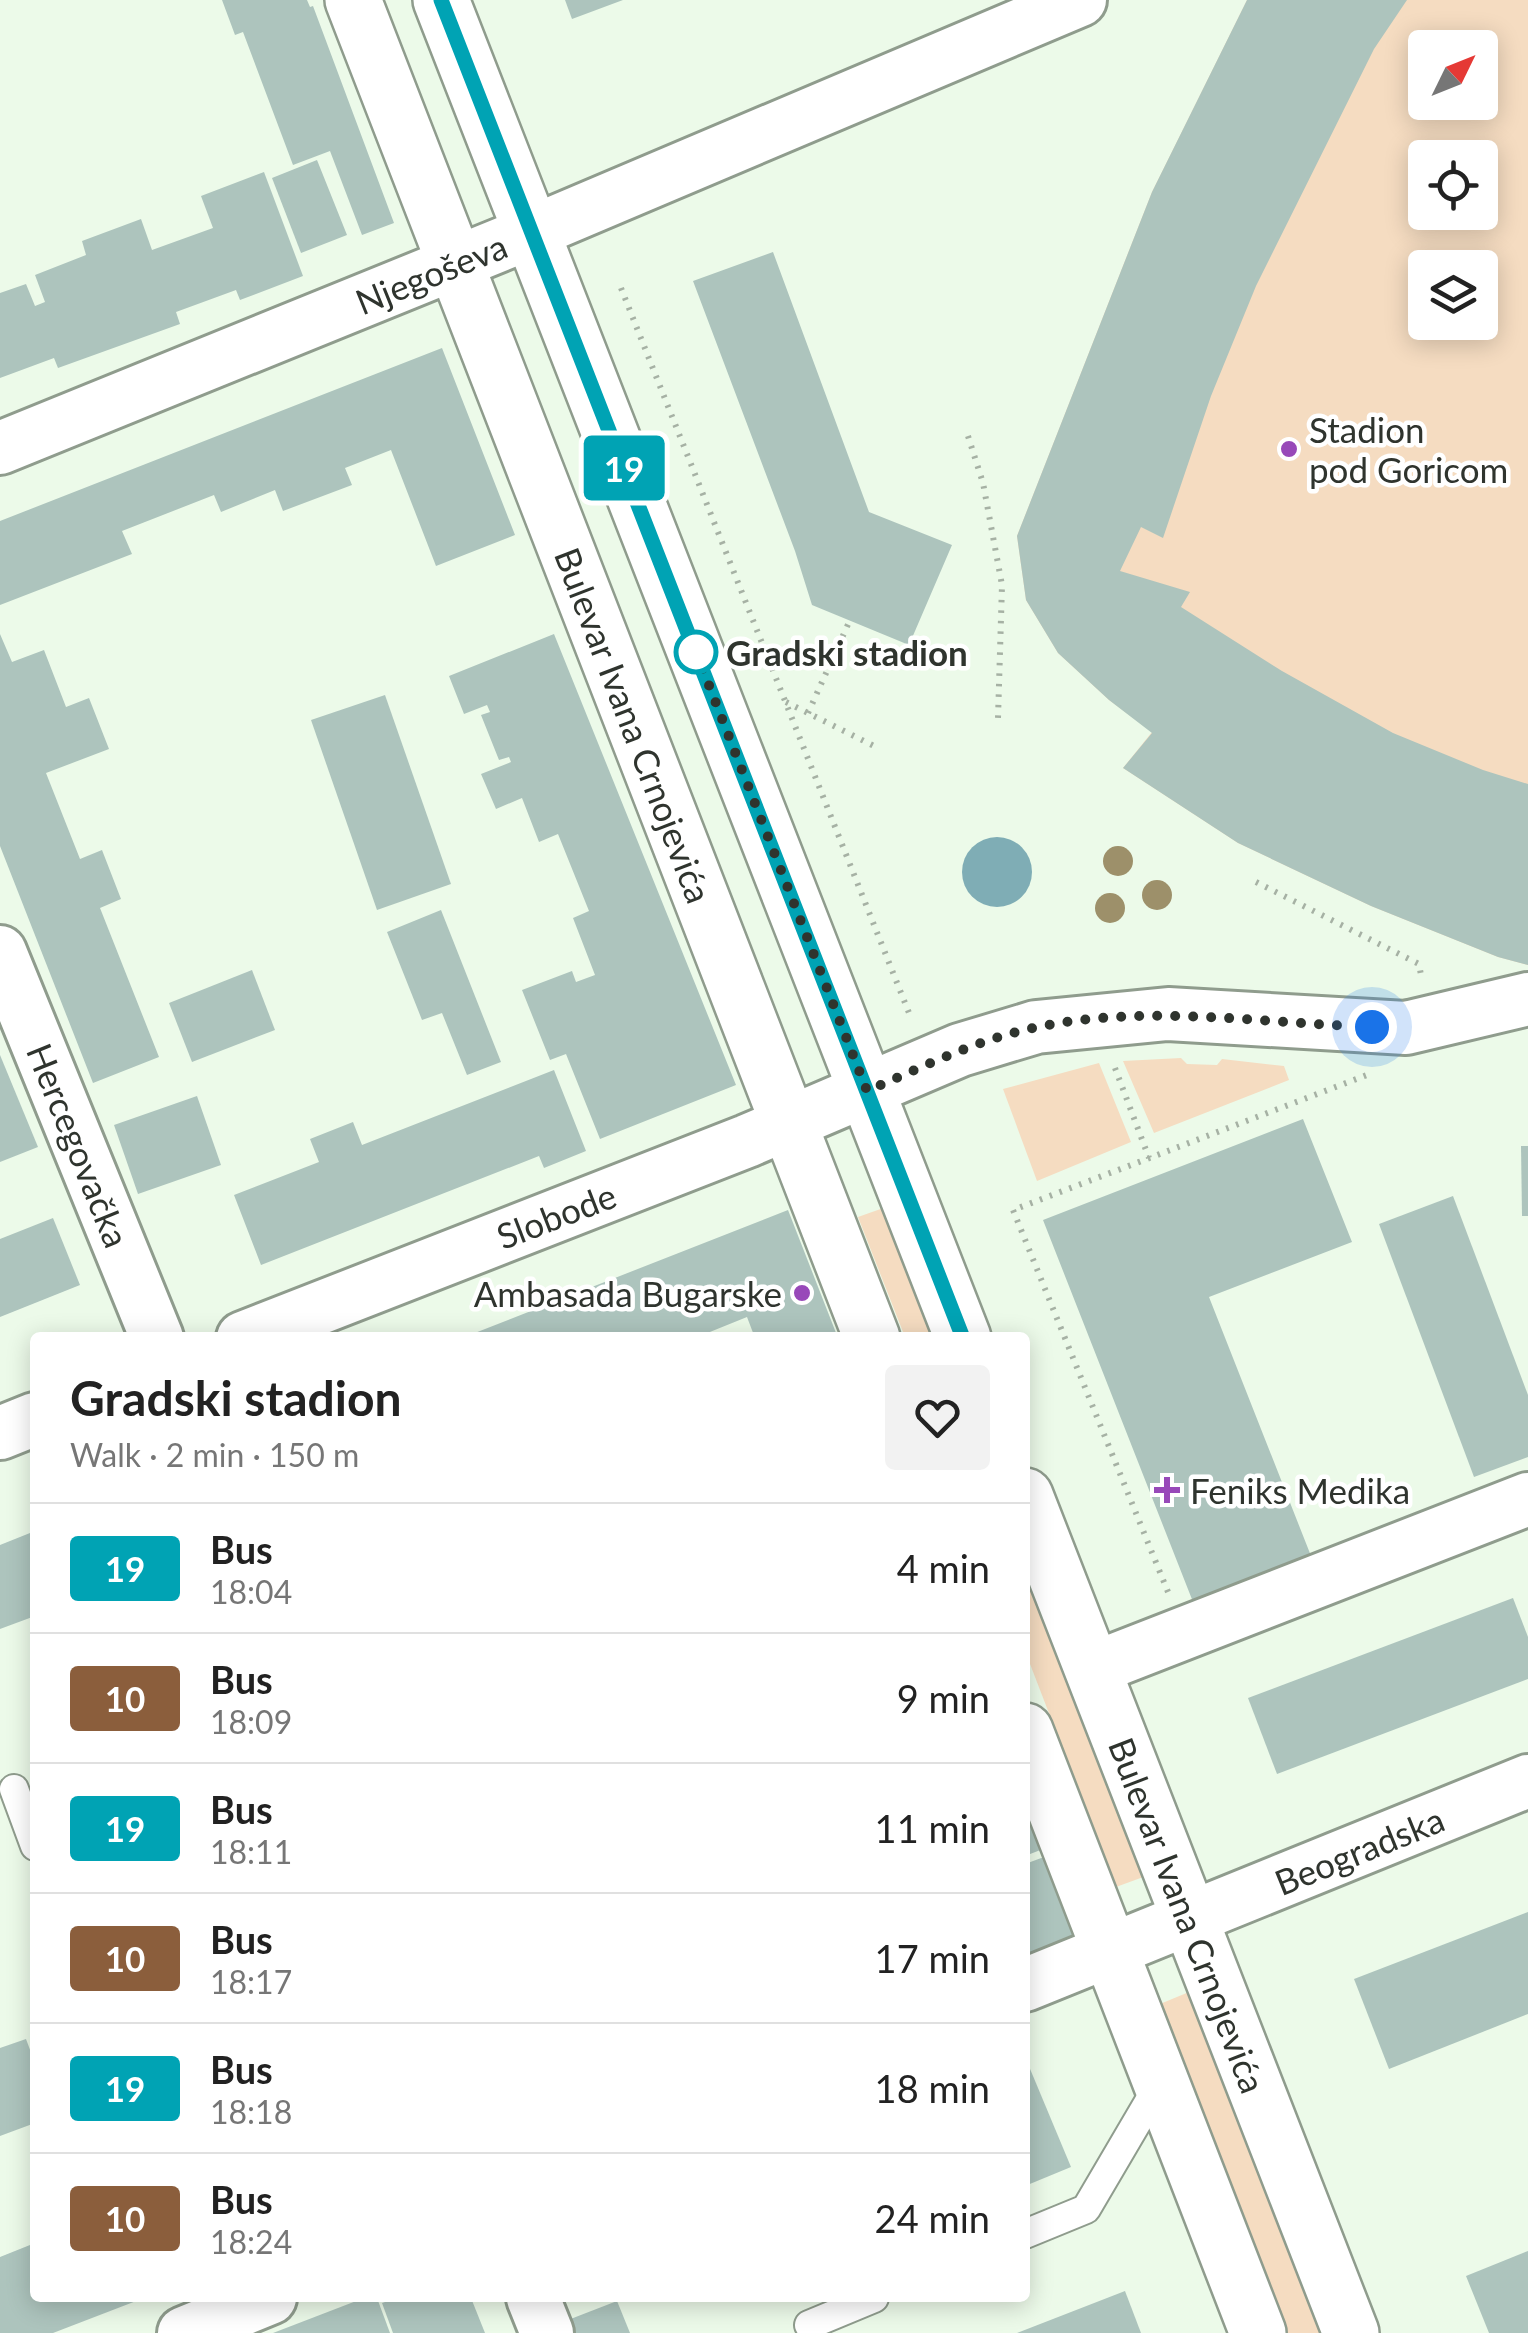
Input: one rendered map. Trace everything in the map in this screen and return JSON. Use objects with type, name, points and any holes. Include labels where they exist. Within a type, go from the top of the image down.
[{"type":"main road","name":"Bulevar Ivana Crnojevića","points":[[353,0],[870,1332]]},
{"type":"main road","points":[[441,0],[961,1332]]},
{"type":"main road","name":"Bulevar Ivana Crnojevića","points":[[1030,1509],[1351,2333]]},
{"type":"main road","points":[[1030,1745],[1258,2333]]},
{"type":"street","name":"Njegoševa","points":[[0,448],[532,232],[1080,0]]},
{"type":"street","name":"Hercegovačka","points":[[0,952],[156,1332]]},
{"type":"street","name":"Slobode","points":[[259,1332],[789,1124],[960,1050],[1036,1027],[1168,1014],[1418,1025],[1528,999]]},
{"type":"street","points":[[0,1433],[30,1422]]},
{"type":"street","points":[[1092,1669],[1528,1499]]},
{"type":"street","name":"Beogradska","points":[[1030,1983],[1528,1782]]},
{"type":"street","points":[[535,2302],[547,2333]]},
{"type":"lane","points":[[14,1789],[30,1832]]},
{"type":"lane","points":[[1030,2232],[1086,2209],[1161,2082]]},
{"type":"lane","points":[[808,2325],[864,2302]]},
{"type":"path","points":[[620,288],[911,1018]]},
{"type":"path","points":[[968,436],[984,483],[1002,585],[998,718]]},
{"type":"path","points":[[808,713],[850,620]]},
{"type":"path","points":[[784,701],[874,746]]},
{"type":"path","points":[[1256,882],[1419,964],[1418,1025]]},
{"type":"path","points":[[1109,1053],[1150,1158]]},
{"type":"path","points":[[1173,1604],[1012,1210],[1373,1072]]},
{"type":"shaded area","name":"Stadion pod Goricom","points":[[1247,0],[1528,0],[1528,965],[1498,957],[1371,906],[1238,843],[1123,768],[1152,732],[1109,700],[1058,653],[1026,600],[1017,536],[1152,192]]},
{"type":"shaded area","points":[[1181,1058],[1187,1064],[1217,1065],[1222,1059],[1284,1066],[1289,1080],[1154,1133],[1123,1061]]},
{"type":"shaded area","points":[[1099,1063],[1131,1142],[1037,1181],[1003,1089]]},
{"type":"shaded area","points":[[889,1206],[937,1332],[903,1332],[858,1217]]},
{"type":"shaded area","points":[[1030,1573],[1146,1876],[1116,1887],[1030,1664]]},
{"type":"shaded area","points":[[1189,1992],[1321,2333],[1287,2333],[1160,2004]]},
{"type":"water","points":[[997,837],[1011,839],[1022,847],[1030,858],[1030,886],[1022,897],[1011,905],[997,907],[983,905],[972,897],[964,886],[962,872],[964,858],[972,847],[983,839]]},
{"type":"building","points":[[222,0],[307,0],[313,6],[394,223],[362,235],[330,151],[293,165],[243,32],[235,35]]},
{"type":"building","points":[[565,0],[623,0],[572,19]]},
{"type":"building","points":[[1247,0],[1407,0],[1374,49],[1256,286],[1211,396],[1163,538],[1141,527],[1120,571],[1190,592],[1181,607],[1282,671],[1393,733],[1528,784],[1528,965],[1498,957],[1371,906],[1238,843],[1123,768],[1152,733],[1058,653],[1026,600],[1017,536],[1152,192]]},
{"type":"building","points":[[317,160],[347,235],[301,253],[272,178]]},
{"type":"building","points":[[264,172],[303,276],[240,300],[236,290],[176,312],[180,324],[58,368],[54,358],[0,378],[0,293],[26,284],[35,306],[45,302],[35,275],[86,255],[82,241],[141,219],[152,250],[213,228],[201,196]]},
{"type":"building","points":[[773,252],[869,512],[952,545],[909,645],[812,605],[693,281]]},
{"type":"building","points":[[442,348],[515,535],[436,566],[391,450],[345,468],[352,485],[283,511],[275,490],[221,512],[214,495],[122,531],[132,554],[0,605],[0,521]]},
{"type":"building","points":[[0,634],[12,662],[44,650],[66,707],[89,698],[109,749],[46,773],[80,859],[102,850],[121,899],[100,908],[159,1057],[93,1083],[0,846]]},
{"type":"building","points":[[554,634],[736,1085],[600,1139],[566,1054],[550,1060],[522,990],[572,971],[576,982],[595,975],[573,918],[589,911],[558,834],[539,842],[522,798],[496,809],[481,774],[511,762],[509,757],[499,760],[481,715],[490,712],[487,705],[464,714],[449,676]]},
{"type":"building","points":[[385,695],[451,884],[377,910],[311,720]]},
{"type":"building","points":[[441,910],[501,1062],[467,1075],[442,1013],[422,1020],[387,932]]},
{"type":"building","points":[[252,970],[275,1030],[192,1062],[169,1003]]},
{"type":"building","points":[[0,1055],[38,1147],[0,1162]]},
{"type":"building","points":[[554,1070],[586,1151],[544,1168],[539,1156],[261,1265],[234,1195],[319,1162],[310,1139],[353,1122],[362,1145]]},
{"type":"building","points":[[197,1096],[221,1165],[138,1194],[114,1125]]},
{"type":"building","points":[[1303,1119],[1352,1242],[1209,1297],[1313,1561],[1195,1607],[1043,1220]]},
{"type":"building","points":[[1521,1146],[1528,1146],[1528,1216],[1522,1216]]},
{"type":"building","points":[[1453,1196],[1528,1395],[1528,1457],[1474,1477],[1379,1224]]},
{"type":"building","points":[[788,1210],[836,1332],[753,1332],[747,1317],[710,1332],[477,1332]]},
{"type":"building","points":[[53,1218],[80,1285],[0,1317],[0,1239]]},
{"type":"building","points":[[30,1533],[30,1618],[0,1629],[0,1545]]},
{"type":"building","points":[[1513,1598],[1528,1637],[1528,1679],[1277,1774],[1248,1698]]},
{"type":"building","points":[[1030,1816],[1043,1849],[1030,1854]]},
{"type":"building","points":[[1044,1857],[1076,1940],[1030,1957],[1030,1862]]},
{"type":"building","points":[[1528,1912],[1528,2014],[1389,2069],[1354,1979]]},
{"type":"building","points":[[26,2039],[30,2050],[30,2125],[0,2136],[0,2048]]},
{"type":"building","points":[[1030,2069],[1071,2167],[1030,2184]]},
{"type":"building","points":[[30,2245],[30,2302],[134,2302],[53,2333],[0,2333],[0,2257]]},
{"type":"building","points":[[1528,2251],[1528,2333],[1489,2333],[1466,2276]]},
{"type":"building","points":[[1125,2291],[1141,2333],[1017,2333]]},
{"type":"building","points":[[354,2302],[378,2302],[390,2333],[273,2333]]},
{"type":"building","points":[[473,2302],[485,2333],[393,2333],[382,2303]]},
{"type":"building","points":[[617,2302],[630,2333],[573,2333],[568,2320]]},
{"type":"bus line","name":"19","points":[[441,0],[961,1332]]},
{"type":"place","name":"Stadion pod Goricom","points":[[1289,449]]},
{"type":"place","name":"Gradski stadion","points":[[696,652]]},
{"type":"place","name":"Ambasada Bugarske","points":[[802,1293]]},
{"type":"place","name":"Feniks Medika","points":[[1167,1490]]},
{"type":"route","points":[[696,652],[867,1091],[960,1050],[1036,1027],[1067,1022],[1168,1014],[1372,1027]]}]
